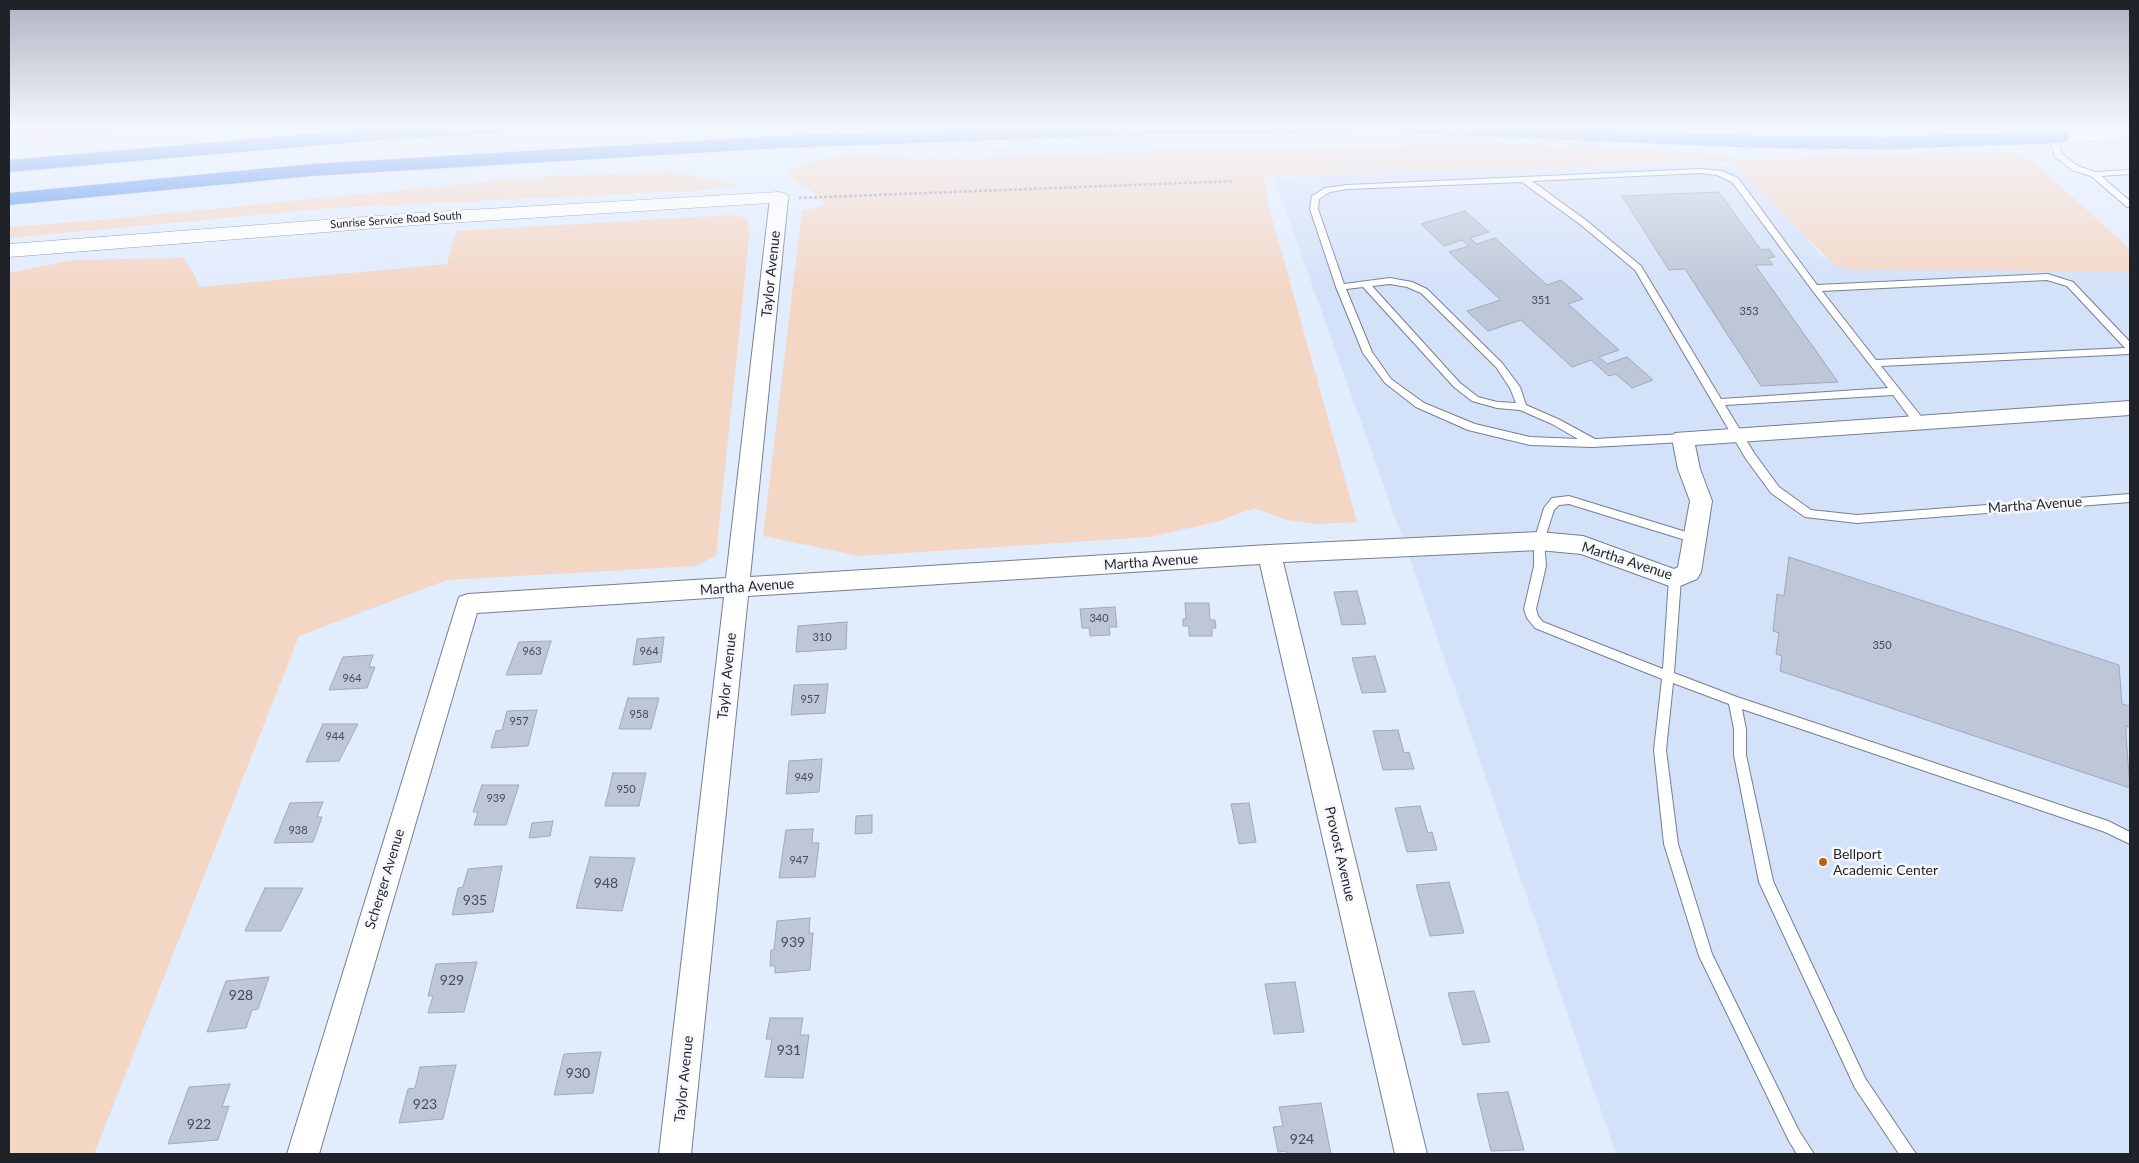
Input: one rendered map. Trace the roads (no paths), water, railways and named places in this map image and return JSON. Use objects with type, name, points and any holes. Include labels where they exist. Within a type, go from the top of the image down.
[{"type":"highway","points":[[9,199],[199,181]]},
{"type":"street","name":"Sunrise Service Road South","points":[[9,252],[416,219],[779,198]]},
{"type":"street","name":"Taylor Avenue","points":[[675,1154],[779,198]]},
{"type":"street","points":[[1683,438],[2130,408]]},
{"type":"street","name":"Martha Avenue","points":[[468,604],[1269,554],[1539,541],[1584,545],[1675,578],[1689,572],[1701,501],[1689,469],[1683,438]]},
{"type":"street","name":"Provost Avenue","points":[[1269,554],[1411,1154]]},
{"type":"street","name":"Scherger Avenue","points":[[303,1154],[468,604]]},
{"type":"lane","points":[[1483,181],[1328,190],[1315,198],[1314,209],[1341,287],[1368,352],[1388,381],[1420,405],[1472,427],[1530,441],[1593,443],[1683,438]]},
{"type":"lane","name":"Martha Avenue","points":[[1527,181],[1584,223],[1638,268],[1720,402],[1750,456],[1775,490],[1810,514],[1857,519],[2130,498]]},
{"type":"lane","points":[[1736,181],[1815,288],[1920,423]]},
{"type":"lane","points":[[2102,181],[2130,205]]},
{"type":"lane","points":[[1815,288],[2048,277],[2070,284],[2130,349]]},
{"type":"lane","points":[[1341,287],[1390,281],[1409,284],[1424,292],[1499,365],[1515,387],[1522,407]]},
{"type":"lane","points":[[1366,285],[1456,385],[1475,399],[1496,405],[1522,407],[1556,422],[1593,443]]},
{"type":"lane","points":[[1872,362],[2130,349]]},
{"type":"lane","points":[[1720,402],[1895,392]]},
{"type":"lane","points":[[1695,539],[1569,500],[1556,501],[1549,508],[1539,541],[1540,566],[1530,609],[1532,618],[1539,625],[1735,701],[2108,826],[2130,838]]},
{"type":"lane","points":[[1675,578],[1668,676],[1660,750],[1671,844],[1706,956],[1794,1136],[1806,1154]]},
{"type":"lane","points":[[1735,701],[1740,729],[1740,755],[1766,882],[1860,1083],[1908,1154]]},
{"type":"place","name":"Bellport Academic Center","points":[[1823,862]]}]
